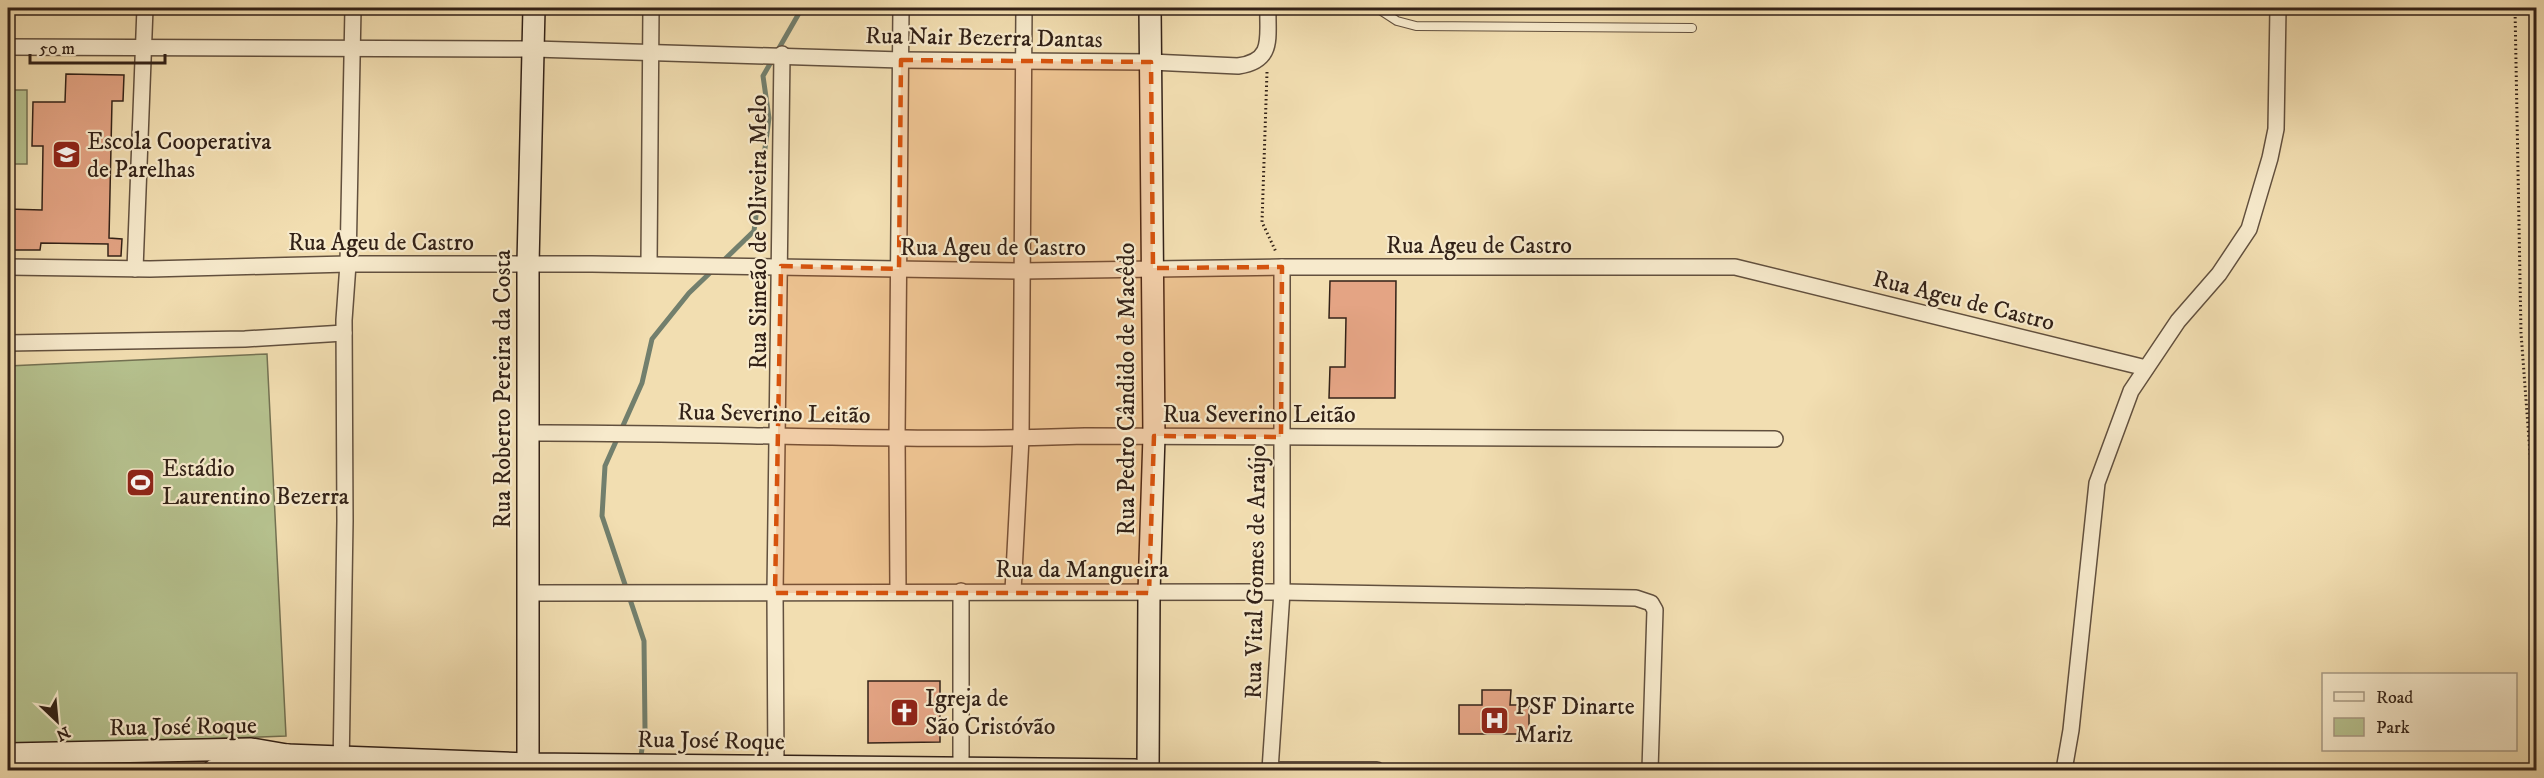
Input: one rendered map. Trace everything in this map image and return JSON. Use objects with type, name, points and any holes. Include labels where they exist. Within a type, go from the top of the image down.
[{"type":"street","points":[[135,269],[145,8]]},
{"type":"street","points":[[341,764],[346,486],[344,333],[348,264],[353,8]]},
{"type":"street","name":"Rua Roberto Pereira da Costa","points":[[528,767],[528,264],[534,8]]},
{"type":"street","points":[[649,264],[651,8]]},
{"type":"street","points":[[898,591],[901,8]]},
{"type":"street","points":[[1013,591],[1021,438],[1024,8]]},
{"type":"street","name":"Rua Pedro Cândido de Macêdo","points":[[1148,771],[1149,592],[1154,436],[1150,8]]},
{"type":"street","points":[[1267,46],[1268,8]]},
{"type":"street","points":[[2064,771],[2071,730],[2097,483],[2131,391],[2178,321],[2219,274],[2249,229],[2276,129],[2278,8]]},
{"type":"street","name":"Rua Nair Bezerra Dantas","points":[[8,47],[534,49],[782,54],[901,60],[1151,62],[1238,66],[1257,61],[1264,55],[1267,46]]},
{"type":"street","name":"Rua Simeão de Oliveira Melo","points":[[776,768],[775,593],[782,54]]},
{"type":"street","name":"Rua Ageu de Castro","points":[[8,267],[135,269],[348,264],[649,264],[1022,271],[1282,267],[1735,267],[2146,368]]},
{"type":"street","name":"Rua Vital Gomes de Araújo","points":[[1269,770],[1282,592],[1282,267]]},
{"type":"street","points":[[8,343],[245,339],[344,333]]},
{"type":"street","name":"Rua Severino Leitão","points":[[528,433],[778,437],[1775,439]]},
{"type":"street","points":[[961,591],[961,768]]},
{"type":"street","name":"Rua da Mangueira","points":[[527,593],[1282,592],[1636,598],[1651,603],[1655,610],[1650,771]]},
{"type":"street","name":"Rua José Roque","points":[[8,754],[239,749],[268,750],[341,764],[1134,771]]},
{"type":"street","name":"Rua José Roque","points":[[214,771],[249,768],[287,755]]},
{"type":"street","points":[[1269,770],[1377,771]]},
{"type":"lane","points":[[1377,8],[1397,21],[1416,26],[1692,28]]},
{"type":"path","points":[[2515,8],[2521,333],[2536,533]]},
{"type":"path","points":[[1267,46],[1263,222],[1282,267]]},
{"type":"highlighted area","points":[[901,60],[1151,62],[1153,268],[1282,267],[1281,437],[1154,436],[1149,593],[775,593],[781,266],[899,269]]},
{"type":"green space","points":[[8,90],[27,90],[27,164],[8,164]]},
{"type":"green space","name":"Estádio Laurentino Bezerra","points":[[267,354],[286,736],[13,746],[8,598],[8,366]]},
{"type":"building","name":"Escola Cooperativa de Parelhas","points":[[66,74],[124,75],[123,101],[112,101],[109,238],[122,239],[121,256],[108,256],[108,244],[41,243],[40,250],[8,250],[8,209],[42,210],[43,146],[32,146],[33,102],[65,102]]},
{"type":"building","points":[[1330,281],[1396,281],[1395,398],[1329,398],[1330,367],[1345,367],[1346,318],[1329,318]]},
{"type":"building","name":"Igreja de São Cristóvão","points":[[868,681],[940,681],[940,742],[868,743]]},
{"type":"building","points":[[1482,690],[1511,690],[1510,705],[1529,705],[1529,734],[1459,734],[1459,705],[1482,705]]},
{"type":"waterway","points":[[722,262],[754,231],[769,118],[763,76],[802,8]]},
{"type":"waterway","points":[[640,762],[645,729],[644,641],[602,516],[605,466],[642,383],[652,339],[689,293],[713,270]]},
{"type":"place","name":"Escola Cooperativa de Parelhas","points":[[66,155]]},
{"type":"place","name":"Estádio Laurentino Bezerra","points":[[141,482]]},
{"type":"place","name":"Igreja de São Cristóvão","points":[[904,712]]},
{"type":"place","name":"PSF Dinarte Mariz","points":[[1494,720]]}]
